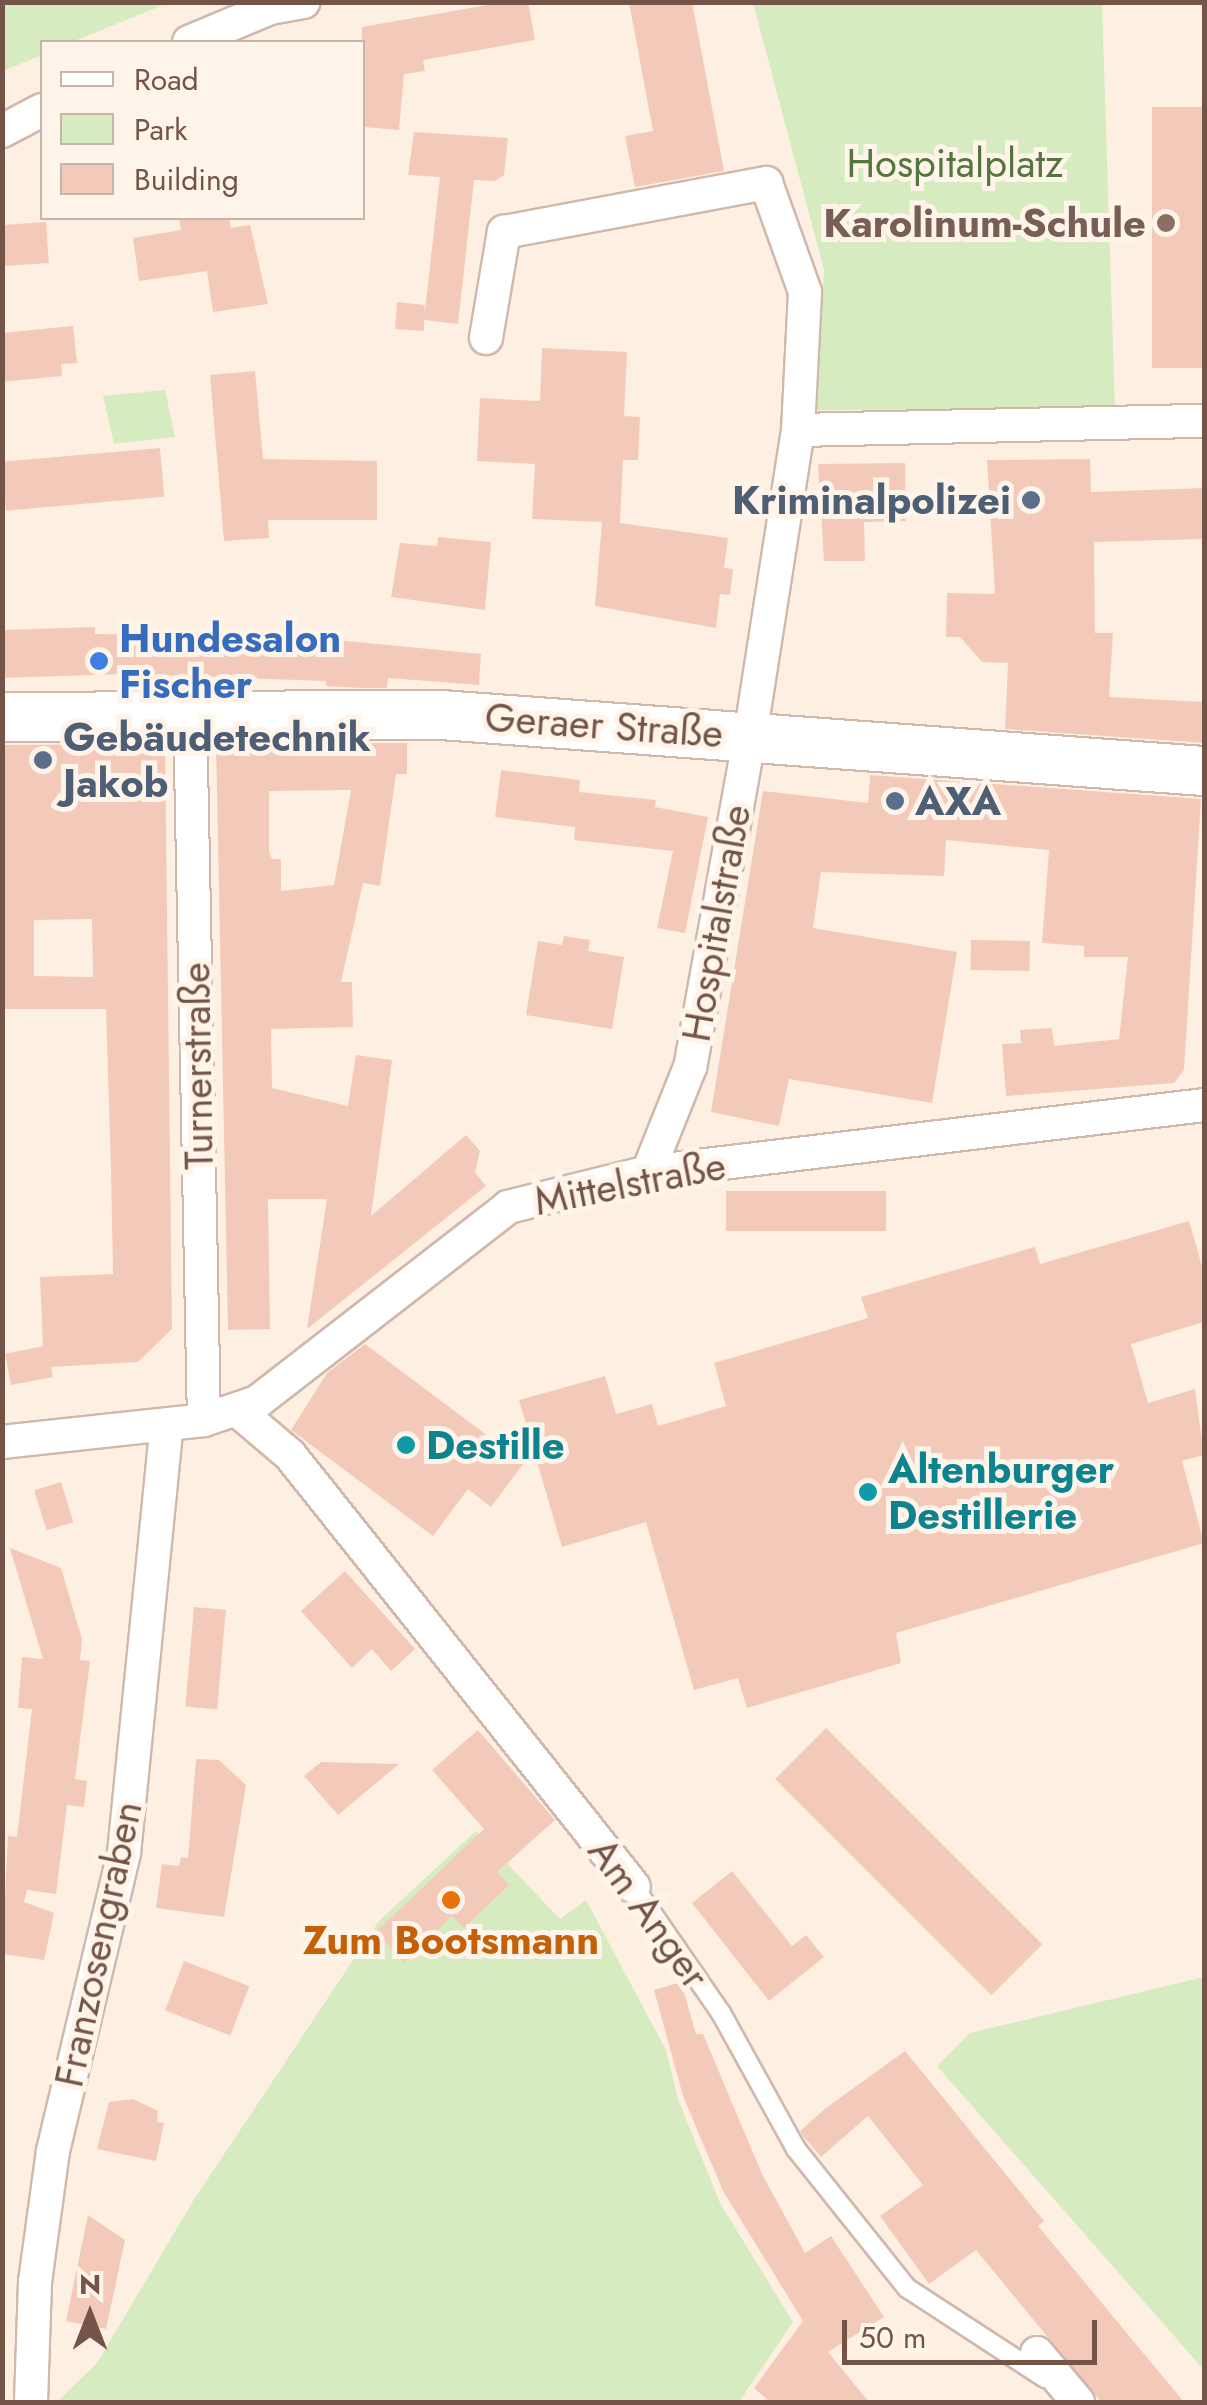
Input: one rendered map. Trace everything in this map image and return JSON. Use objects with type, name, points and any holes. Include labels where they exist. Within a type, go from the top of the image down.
[{"type":"main road","name":"Geraer Straße","points":[[2,717],[190,712],[441,715],[750,734],[1204,771]]},
{"type":"street","points":[[194,40],[270,8],[303,2]]},
{"type":"street","points":[[2,131],[40,111]]},
{"type":"street","points":[[486,338],[504,232],[766,183],[806,292],[798,430],[1204,421]]},
{"type":"street","name":"Hospitalstraße","points":[[648,1172],[690,1067],[750,734],[798,430]]},
{"type":"street","name":"Turnerstraße","points":[[190,712],[204,1420]]},
{"type":"street","name":"Mittelstraße","points":[[2,1442],[204,1420],[257,1402],[508,1207],[648,1172],[1204,1105]]},
{"type":"street","name":"Am Anger","points":[[236,1410],[290,1455],[634,1888]]},
{"type":"street","name":"Franzosengraben","points":[[31,2402],[35,2282],[54,2152],[124,1853],[168,1425]]},
{"type":"street","name":"Am Anger","points":[[1037,2352],[1074,2398]]},
{"type":"lane","name":"Am Anger","points":[[634,1888],[720,2013],[796,2148],[906,2288],[1074,2398]]},
{"type":"green space","points":[[3,2],[168,2],[77,40],[40,40],[40,56],[3,71]]},
{"type":"green space","name":"Hospitalplatz","points":[[753,3],[1102,3],[1115,409],[817,410],[824,270]]},
{"type":"green space","points":[[165,390],[175,437],[114,444],[103,396]]},
{"type":"green space","points":[[476,1831],[560,1919],[586,1900],[666,2050],[678,2099],[720,2203],[793,2322],[739,2402],[57,2402],[97,2363],[193,2201],[379,1921]]},
{"type":"green space","points":[[1204,1977],[1204,2370],[937,2066],[970,2033]]},
{"type":"building","points":[[505,2],[528,2],[535,40],[423,60],[425,71],[404,74],[399,130],[365,127],[362,27]]},
{"type":"building","points":[[629,2],[692,2],[724,171],[635,187],[625,136],[653,131]]},
{"type":"building","points":[[1152,107],[1204,107],[1204,368],[1152,368]]},
{"type":"building","points":[[414,132],[508,138],[504,175],[495,181],[474,180],[458,324],[424,320],[424,331],[395,329],[397,302],[425,305],[424,319],[440,177],[408,175]]},
{"type":"building","points":[[179,220],[229,220],[231,228],[250,225],[268,304],[213,312],[207,271],[139,281],[133,238],[181,230]]},
{"type":"building","points":[[46,222],[49,263],[5,266],[2,225]]},
{"type":"building","points":[[73,326],[77,363],[61,364],[62,376],[2,382],[2,333]]},
{"type":"building","points":[[542,348],[627,352],[624,416],[640,417],[638,460],[623,460],[620,523],[728,538],[724,568],[733,569],[730,595],[720,594],[716,628],[595,606],[602,522],[532,519],[535,464],[477,461],[480,398],[540,401]]},
{"type":"building","points":[[255,371],[263,459],[377,461],[377,520],[268,520],[269,538],[224,541],[210,375]]},
{"type":"building","points":[[160,448],[164,497],[6,511],[2,462]]},
{"type":"building","points":[[1090,459],[1091,492],[1204,488],[1204,539],[1094,542],[1095,633],[1113,633],[1109,697],[1204,702],[1204,743],[1005,729],[1008,663],[982,662],[960,637],[946,637],[947,593],[995,594],[987,460]]},
{"type":"building","points":[[905,463],[906,521],[864,522],[865,561],[824,561],[818,464]]},
{"type":"building","points":[[438,537],[491,542],[485,610],[391,597],[400,543],[437,546]]},
{"type":"building","points":[[95,627],[95,634],[305,637],[481,654],[479,685],[388,678],[387,688],[360,688],[326,686],[326,681],[125,674],[2,678],[2,630]]},
{"type":"building","points":[[407,743],[407,774],[396,774],[380,886],[363,883],[341,982],[352,982],[353,1027],[271,1029],[272,1088],[348,1106],[356,1055],[392,1060],[371,1216],[466,1135],[480,1151],[475,1172],[486,1186],[307,1329],[327,1199],[268,1199],[270,1329],[228,1330],[216,744]],"holes":[[[351,790],[334,885],[281,891],[281,859],[272,859],[269,851],[269,791]]]},
{"type":"building","points":[[165,744],[172,1329],[138,1362],[51,1367],[53,1377],[11,1385],[5,1354],[43,1346],[40,1277],[113,1274],[106,1009],[3,1009],[2,745]],"holes":[[[92,919],[93,977],[34,976],[34,920]]]},
{"type":"building","points":[[501,770],[580,780],[579,792],[656,800],[655,807],[708,817],[685,933],[657,928],[673,851],[574,840],[575,827],[495,817]]},
{"type":"building","points":[[870,775],[1201,799],[1184,1070],[1174,1083],[1006,1096],[1002,1044],[1021,1043],[1020,1030],[1052,1028],[1054,1046],[1119,1039],[1128,957],[1084,957],[1084,946],[1042,943],[1049,850],[946,840],[944,876],[821,872],[813,928],[957,952],[932,1103],[789,1079],[779,1126],[711,1112],[763,791],[868,803]]},
{"type":"building","points":[[564,936],[590,940],[588,951],[624,957],[612,1029],[526,1015],[538,941],[562,945]]},
{"type":"building","points":[[971,940],[1030,941],[1029,971],[970,970]]},
{"type":"building","points":[[726,1191],[886,1191],[886,1231],[726,1231]]},
{"type":"building","name":"Altenburger Destillerie","points":[[1189,1221],[1204,1273],[1204,1322],[1131,1344],[1148,1403],[1195,1389],[1204,1455],[1182,1461],[1204,1543],[896,1633],[901,1663],[747,1708],[738,1678],[694,1690],[646,1522],[562,1547],[519,1400],[605,1376],[616,1414],[652,1404],[658,1426],[726,1406],[714,1363],[868,1318],[861,1297],[1035,1247],[1040,1264]]},
{"type":"building","name":"Destille","points":[[365,1344],[524,1463],[491,1507],[468,1489],[433,1536],[291,1430],[327,1373]]},
{"type":"building","points":[[61,1482],[73,1522],[47,1530],[34,1490]]},
{"type":"building","points":[[10,1548],[61,1568],[82,1639],[80,1660],[90,1661],[75,1779],[87,1781],[84,1807],[67,1805],[56,1894],[27,1890],[24,1902],[54,1913],[44,1960],[2,1954],[8,1836],[17,1837],[32,1709],[18,1708],[22,1657],[43,1659]]},
{"type":"building","points":[[345,1571],[415,1649],[391,1671],[372,1649],[352,1668],[301,1611]]},
{"type":"building","points":[[194,1607],[226,1610],[217,1709],[185,1707]]},
{"type":"building","points":[[826,1728],[1042,1944],[991,1995],[775,1779]]},
{"type":"building","points":[[478,1730],[555,1820],[497,1872],[509,1885],[464,1928],[452,1916],[404,1962],[376,1932],[484,1829],[432,1770]]},
{"type":"building","points":[[196,1759],[219,1760],[246,1785],[224,1917],[156,1908],[162,1864],[179,1866],[181,1857],[188,1858]]},
{"type":"building","points":[[321,1762],[399,1764],[338,1815],[304,1776]]},
{"type":"building","points":[[732,1871],[792,1946],[806,1935],[824,1957],[769,2001],[692,1903]]},
{"type":"building","points":[[184,1961],[249,1986],[230,2036],[165,2010]]},
{"type":"building","points":[[681,1982],[696,2034],[703,2034],[762,2174],[805,2253],[831,2236],[884,2317],[828,2352],[869,2402],[770,2402],[754,2388],[803,2321],[723,2191],[683,2096],[654,1990]]},
{"type":"building","points":[[905,2051],[1044,2221],[1038,2226],[1184,2402],[1101,2402],[976,2250],[929,2284],[880,2216],[923,2185],[868,2116],[821,2157],[803,2136],[800,2131],[826,2108]]},
{"type":"building","points":[[133,2099],[158,2111],[157,2122],[164,2123],[156,2161],[97,2149],[109,2102]]},
{"type":"building","points":[[88,2215],[125,2240],[106,2329],[66,2321]]},
{"type":"place","name":"Karolinum-Schule","points":[[1166,223]]},
{"type":"place","name":"Kriminalpolizei","points":[[1031,500]]},
{"type":"place","name":"Hundesalon Fischer","points":[[99,661]]},
{"type":"place","name":"Gebäudetechnik Jakob","points":[[43,760]]},
{"type":"place","name":"AXA","points":[[895,801]]},
{"type":"place","name":"Destille","points":[[406,1445]]},
{"type":"place","name":"Altenburger Destillerie","points":[[868,1492]]},
{"type":"place","name":"Zum Bootsmann","points":[[451,1900]]}]
